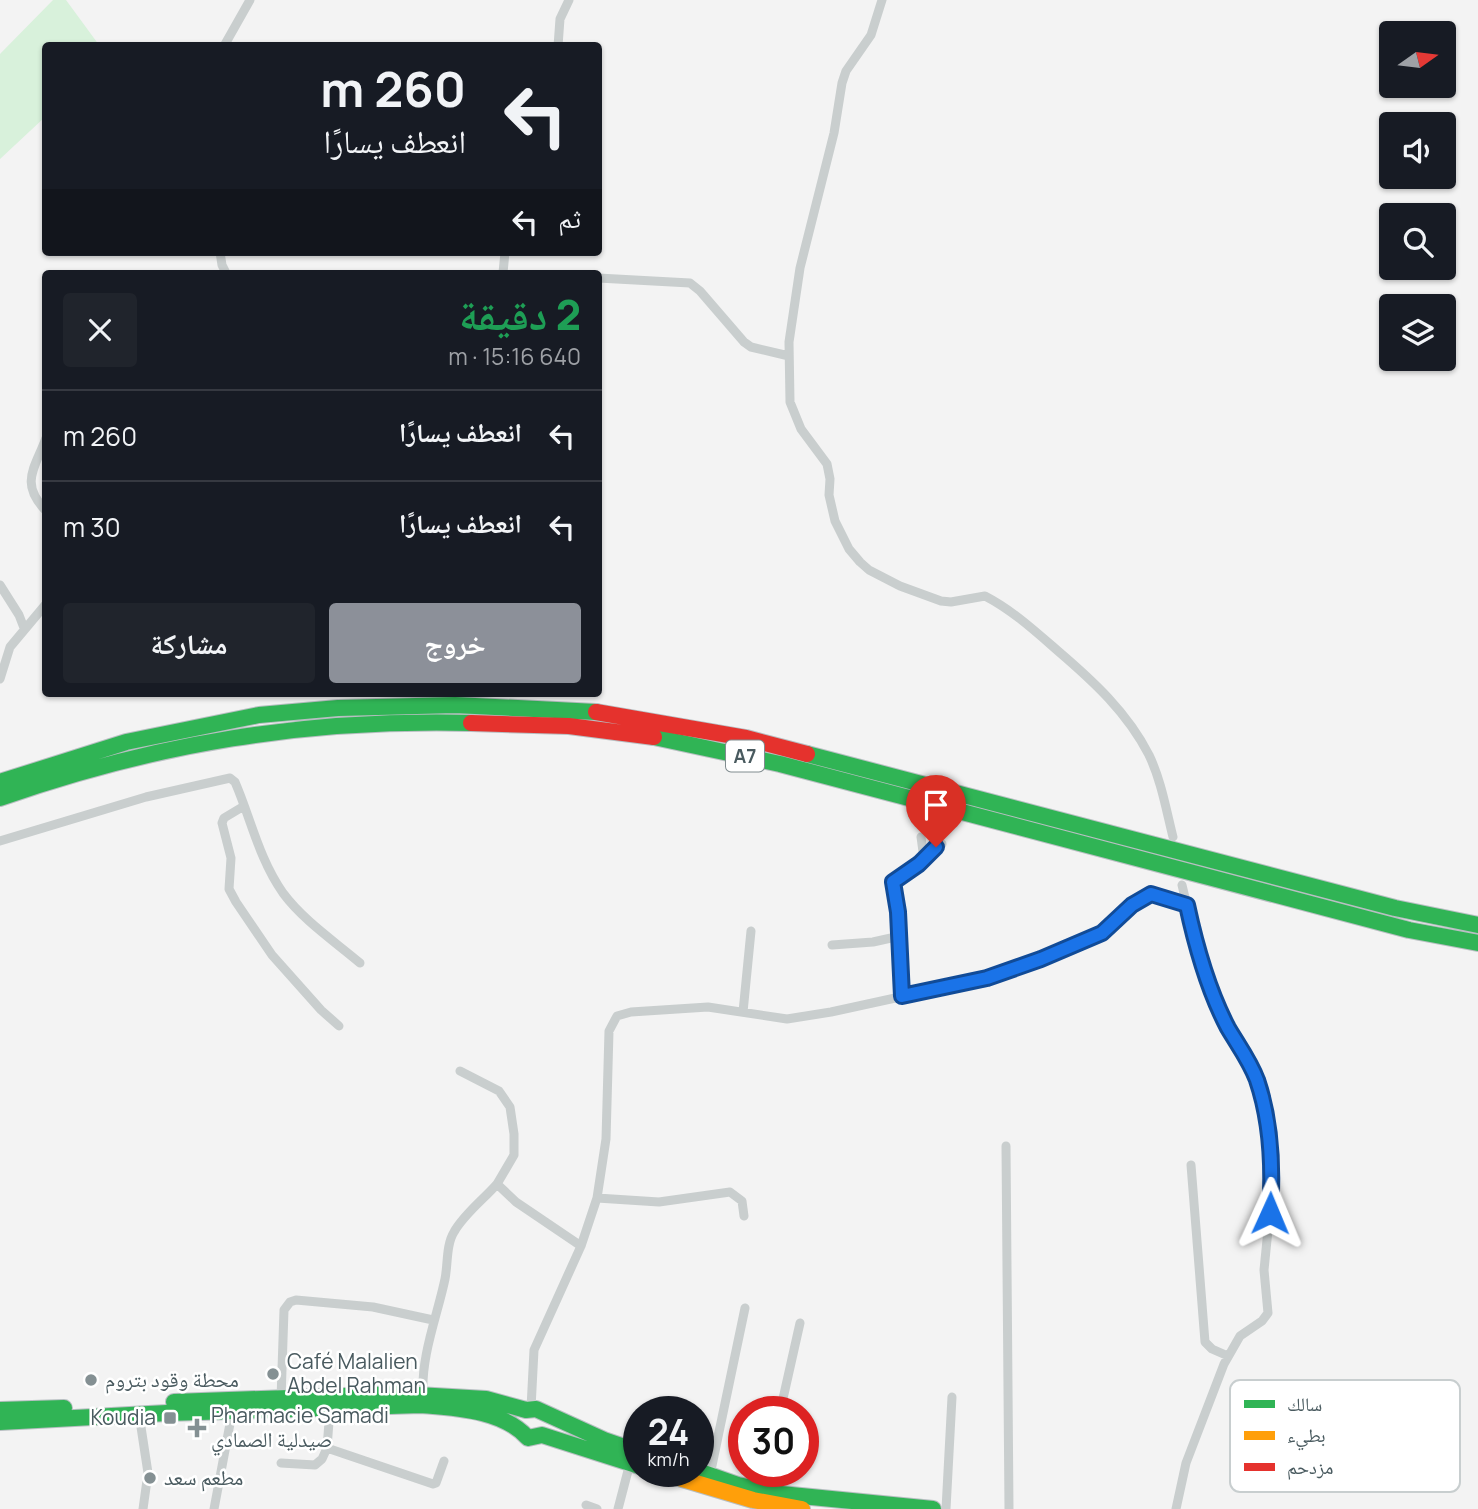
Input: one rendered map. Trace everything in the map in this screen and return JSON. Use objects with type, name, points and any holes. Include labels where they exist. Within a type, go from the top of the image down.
[{"type":"highway","name":"A7","points":[[0,782],[126,742],[259,715],[338,708],[455,705],[605,712],[746,738],[1395,908],[1478,925]]},
{"type":"highway","name":"A7","points":[[0,798],[80,772],[190,744],[348,723],[452,721],[534,724],[612,731],[702,746],[780,764],[1409,930],[1478,943]]},
{"type":"highway","points":[[0,1410],[424,1395],[486,1399],[534,1411],[604,1440],[623,1452]]},
{"type":"highway","points":[[0,1422],[142,1414],[441,1406],[481,1413],[518,1427],[528,1438],[542,1436],[623,1457]]},
{"type":"highway","points":[[518,1427],[519,1417],[534,1411]]},
{"type":"highway","points":[[534,1411],[548,1423],[542,1436]]},
{"type":"highway","points":[[714,1477],[766,1491],[933,1509]]},
{"type":"highway","points":[[709,1487],[753,1500],[802,1509]]},
{"type":"street","points":[[226,42],[250,0]]},
{"type":"street","points":[[558,42],[561,19],[569,0]]},
{"type":"street","points":[[881,0],[871,35],[846,71],[842,83],[834,133],[800,268],[789,356],[790,402],[793,415],[827,464],[829,495],[835,521],[849,549],[860,562],[869,570],[900,586],[941,601],[951,603],[985,596],[1037,633],[1094,682],[1127,719],[1149,755],[1173,836]]},
{"type":"street","points":[[602,278],[690,283],[744,342],[751,347],[789,356]]},
{"type":"street","points":[[42,448],[30,476],[31,489],[42,505]]},
{"type":"street","points":[[0,585],[24,628]]},
{"type":"street","points":[[0,679],[10,647],[42,608]]},
{"type":"street","points":[[0,841],[146,797],[225,777],[235,782],[262,854],[282,892],[302,914],[360,963]]},
{"type":"street","points":[[244,806],[229,814],[222,822],[230,859],[228,878],[231,893],[272,955],[321,1010],[339,1026]]},
{"type":"street","points":[[921,838],[924,859]]},
{"type":"street","points":[[902,996],[900,936],[893,882],[942,844]]},
{"type":"street","points":[[1176,1509],[1186,1463],[1228,1356],[1240,1336],[1262,1321],[1268,1313],[1264,1270],[1270,1213],[1271,1166],[1264,1107],[1257,1080],[1228,1027],[1209,984],[1198,952],[1182,885]]},
{"type":"street","points":[[534,1411],[534,1350],[581,1246],[597,1198],[606,1139],[608,1041],[612,1023],[617,1016],[631,1012],[687,1007],[787,1019],[987,978],[1102,933],[1132,905],[1151,894],[1187,905]]},
{"type":"street","points":[[743,1012],[751,931]]},
{"type":"street","points":[[832,945],[873,942],[900,936]]},
{"type":"street","points":[[424,1395],[422,1382],[433,1320],[444,1282],[453,1232],[497,1184],[511,1163],[515,1148],[510,1107],[499,1091],[460,1071]]},
{"type":"street","points":[[1006,1146],[1009,1509]]},
{"type":"street","points":[[1191,1165],[1205,1342],[1212,1349],[1228,1356]]},
{"type":"street","points":[[497,1184],[516,1202],[581,1246]]},
{"type":"street","points":[[597,1198],[659,1202],[730,1192],[742,1201],[744,1216]]},
{"type":"street","points":[[281,1399],[284,1310],[290,1302],[296,1300],[373,1307],[433,1320]]},
{"type":"street","points":[[714,1433],[745,1308]]},
{"type":"street","points":[[784,1396],[800,1323]]},
{"type":"street","points":[[946,1509],[952,1397]]},
{"type":"street","points":[[281,1463],[315,1465],[322,1459],[327,1448],[330,1409]]},
{"type":"street","points":[[214,1509],[232,1413]]},
{"type":"street","points":[[142,1414],[141,1427],[148,1473],[143,1509]]},
{"type":"street","points":[[327,1448],[433,1484],[436,1483],[444,1461]]},
{"type":"street","points":[[618,1509],[626,1487]]},
{"type":"street","points":[[766,1491],[767,1487]]},
{"type":"street","points":[[586,1505],[597,1509]]},
{"type":"green space","points":[[53,0],[66,0],[97,42],[42,42],[42,120],[0,159],[0,54]]},
{"type":"traffic: fast","points":[[0,782],[126,742],[259,715],[338,708],[455,705],[596,712]]},
{"type":"traffic: fast","points":[[0,798],[116,763],[232,738],[349,725],[471,723]]},
{"type":"traffic: fast","points":[[654,737],[780,764],[1409,930],[1478,943]]},
{"type":"traffic: fast","points":[[807,754],[1395,908],[1478,925]]},
{"type":"traffic: fast","points":[[174,1402],[400,1394],[486,1399],[526,1410],[536,1409],[623,1447]]},
{"type":"traffic: fast","points":[[0,1422],[167,1413],[421,1405],[479,1412],[506,1421],[528,1438],[542,1435],[623,1461]]},
{"type":"traffic: fast","points":[[0,1410],[64,1408]]},
{"type":"traffic: fast","points":[[714,1477],[781,1494],[933,1509]]},
{"type":"traffic: slow","points":[[709,1487],[753,1500],[802,1509]]},
{"type":"traffic: jam","points":[[596,712],[746,738],[807,754]]},
{"type":"traffic: jam","points":[[471,723],[569,726],[654,737]]},
{"type":"place","name":"Café Malalien Abdel Rahman","points":[[273,1374]]},
{"type":"place","name":"محطة وقود بتروم","points":[[91,1380]]},
{"type":"place","name":"Koudia","points":[[170,1418]]},
{"type":"place","name":"Pharmacie Samadi صيدلية الصمادي","points":[[197,1428]]},
{"type":"place","name":"مطعم سعد","points":[[150,1478]]},
{"type":"route","points":[[936,847],[919,864],[893,882],[900,936],[902,996],[987,978],[1041,959],[1102,933],[1132,905],[1151,894],[1187,905],[1209,984],[1228,1027],[1257,1080],[1264,1107],[1271,1166],[1270,1213]]}]
